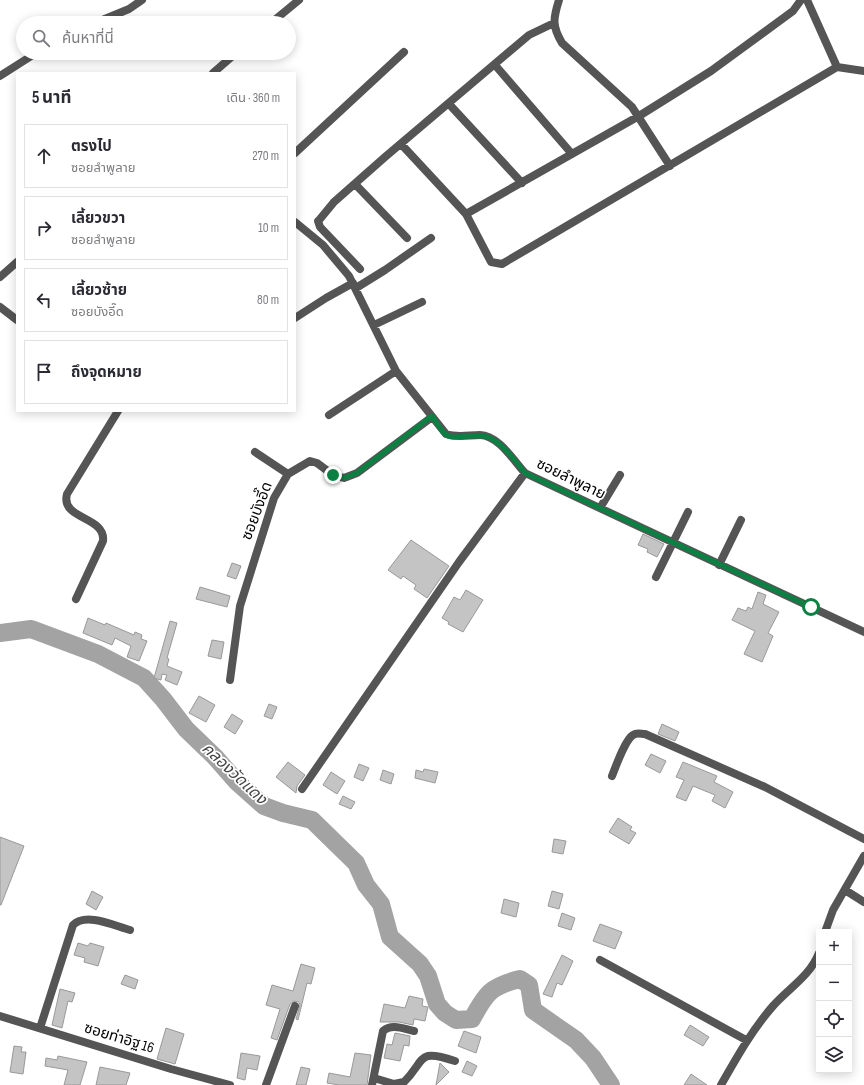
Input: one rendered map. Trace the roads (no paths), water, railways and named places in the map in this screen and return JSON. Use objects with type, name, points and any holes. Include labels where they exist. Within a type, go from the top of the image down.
[{"type":"street","points":[[112,16],[129,9],[142,0]]},
{"type":"street","points":[[280,16],[299,0]]},
{"type":"street","points":[[559,0],[554,23],[555,31],[562,43],[632,107],[670,166]]},
{"type":"street","points":[[466,214],[639,116],[711,71],[793,11],[801,0]]},
{"type":"street","points":[[807,0],[837,67]]},
{"type":"street","points":[[360,269],[320,227],[318,221],[334,202],[529,35],[554,23]]},
{"type":"street","points":[[296,152],[404,52]]},
{"type":"street","points":[[0,76],[25,60]]},
{"type":"street","points":[[214,72],[228,60]]},
{"type":"street","points":[[495,65],[572,154]]},
{"type":"street","points":[[401,144],[466,214],[491,262],[502,264],[837,67],[864,71]]},
{"type":"street","points":[[449,104],[522,183]]},
{"type":"street","points":[[355,184],[407,238]]},
{"type":"street","name":"ซอยลำพูลาย","points":[[296,223],[323,245],[354,286],[396,371],[446,434],[453,437],[483,435],[490,437],[498,442],[525,473],[864,632]]},
{"type":"street","points":[[296,317],[326,298],[385,270],[431,238]]},
{"type":"street","points":[[0,277],[16,263]]},
{"type":"street","points":[[374,325],[422,302]]},
{"type":"street","points":[[0,307],[16,319]]},
{"type":"street","points":[[329,415],[396,371]]},
{"type":"street","points":[[76,599],[103,541],[104,534],[100,528],[68,509],[65,502],[67,494],[117,412]]},
{"type":"street","name":"ซอยบังอี๊ด","points":[[230,680],[240,606],[274,498],[288,474],[310,461],[317,463],[333,475],[344,478],[357,473],[432,416]]},
{"type":"street","points":[[255,452],[288,474]]},
{"type":"street","points":[[302,789],[459,562],[525,473]]},
{"type":"street","points":[[600,508],[620,475]]},
{"type":"street","points":[[656,576],[674,543],[688,512]]},
{"type":"street","points":[[719,565],[741,520]]},
{"type":"street","points":[[612,776],[627,741],[632,735],[639,733],[645,734],[765,787],[864,839]]},
{"type":"street","points":[[826,929],[828,919],[864,856]]},
{"type":"street","points":[[845,890],[864,902]]},
{"type":"street","points":[[40,1028],[73,925],[77,922],[92,920],[130,930]]},
{"type":"street","points":[[721,1085],[746,1040],[774,1005],[810,970],[816,959]]},
{"type":"street","points":[[600,960],[746,1040]]},
{"type":"street","points":[[266,1085],[295,1006]]},
{"type":"street","name":"ซอยท่าอิฐ 16","points":[[0,1016],[171,1069],[230,1085]]},
{"type":"street","points":[[414,1031],[394,1027],[387,1027],[383,1031],[373,1082],[394,1084],[404,1082],[421,1060],[432,1056],[454,1062]]},
{"type":"waterway","name":"คลองวัดแดง","points":[[0,633],[31,629],[98,654],[144,678],[163,699],[186,729],[215,757],[237,782],[264,806],[283,813],[312,820],[356,863],[366,885],[381,904],[390,937],[420,964],[428,976],[437,1004],[445,1013],[456,1020],[472,1019],[481,1003],[490,992],[502,985],[520,979],[529,985],[533,1010],[576,1040],[593,1058],[611,1085]]}]
